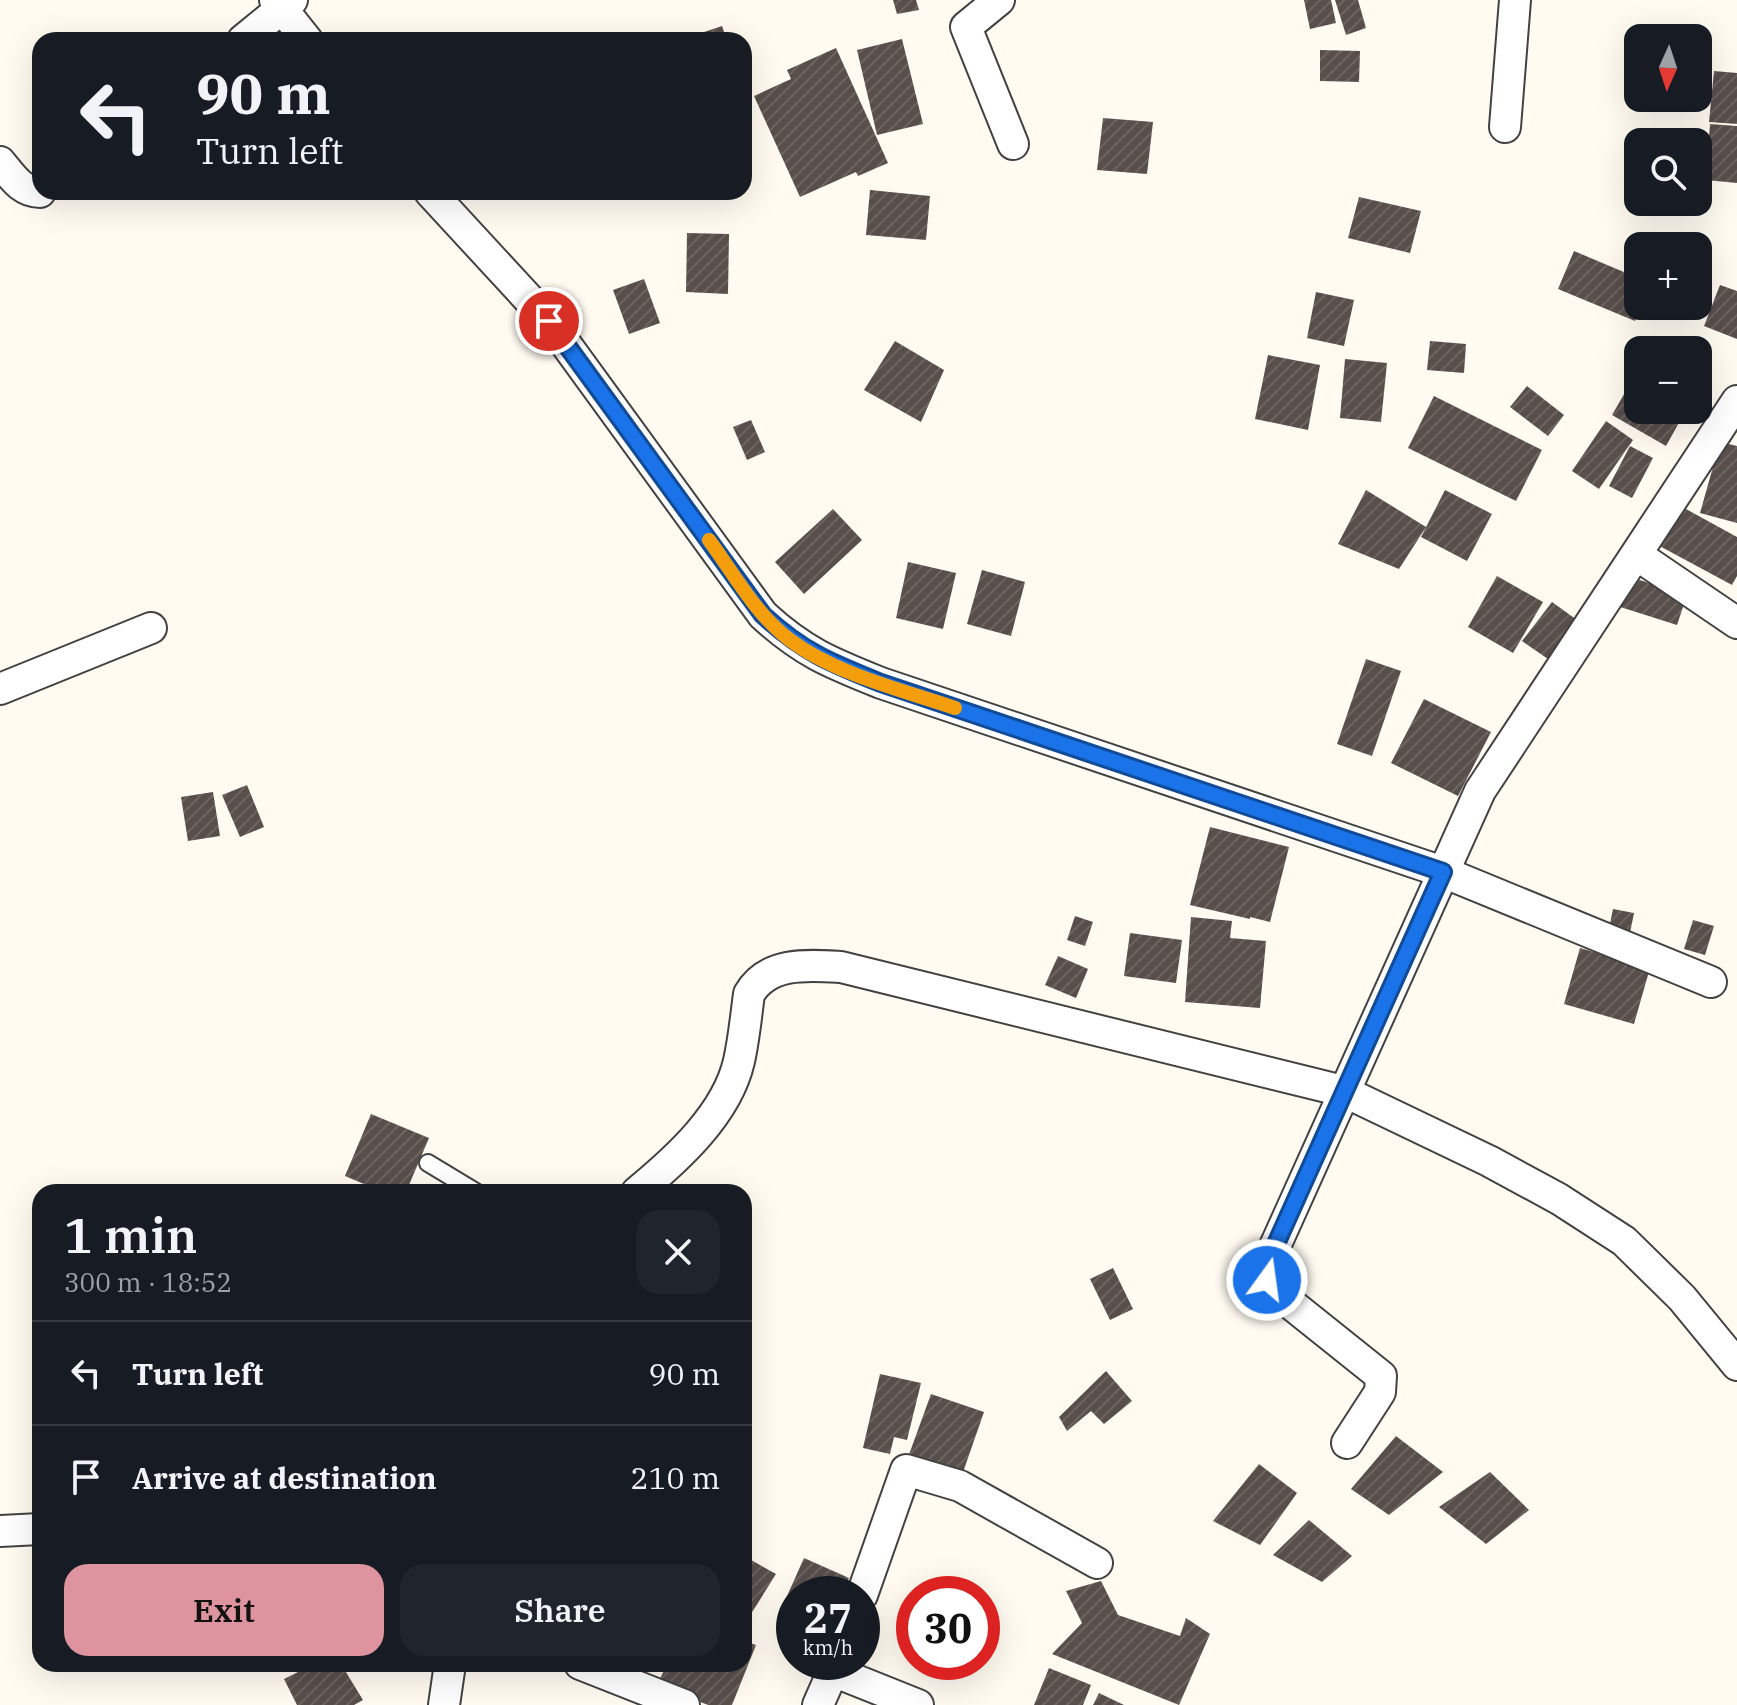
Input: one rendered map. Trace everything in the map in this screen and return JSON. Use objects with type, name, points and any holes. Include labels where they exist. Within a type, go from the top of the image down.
[{"type":"street","points":[[999,0],[966,27],[1013,144]]},
{"type":"street","points":[[1505,127],[1515,0]]},
{"type":"street","points":[[252,32],[283,3],[302,32]]},
{"type":"street","points":[[0,162],[22,187],[32,191]]},
{"type":"street","points":[[437,200],[549,321],[763,615],[790,640],[818,657],[881,683],[1443,872],[1711,982]]},
{"type":"street","points":[[1347,1443],[1380,1392],[1381,1376],[1276,1292],[1265,1272],[1343,1091],[1480,791],[1737,401]]},
{"type":"street","points":[[1637,555],[1737,623]]},
{"type":"street","points":[[0,689],[151,628]]},
{"type":"street","points":[[646,1184],[680,1153],[721,1101],[739,1062],[749,994],[759,982],[787,967],[841,967],[1343,1091],[1503,1168],[1624,1241],[1682,1298],[1737,1365]]},
{"type":"street","points":[[869,1576],[906,1470],[960,1486],[1097,1563]]},
{"type":"street","points":[[0,1531],[32,1529]]},
{"type":"street","points":[[444,1705],[449,1672]]},
{"type":"street","points":[[600,1672],[684,1705]]},
{"type":"street","points":[[818,1705],[829,1680]]},
{"type":"street","points":[[865,1680],[918,1705]]},
{"type":"lane","points":[[428,1163],[463,1184]]},
{"type":"building","points":[[893,0],[916,0],[919,10],[897,14]]},
{"type":"building","points":[[1304,0],[1331,0],[1336,23],[1310,29]]},
{"type":"building","points":[[1335,0],[1358,0],[1366,28],[1346,35]]},
{"type":"building","points":[[722,26],[724,32],[704,32]]},
{"type":"building","points":[[902,39],[923,124],[877,135],[857,50]]},
{"type":"building","points":[[836,48],[888,163],[858,176],[856,172],[800,197],[754,96],[791,79],[787,70]]},
{"type":"building","points":[[1320,50],[1360,51],[1359,82],[1320,81]]},
{"type":"building","points":[[1714,71],[1737,73],[1737,124],[1709,122]]},
{"type":"building","points":[[1103,118],[1153,122],[1147,174],[1097,170]]},
{"type":"building","points":[[1710,124],[1737,126],[1737,183],[1712,181]]},
{"type":"building","points":[[870,190],[930,196],[926,240],[866,235]]},
{"type":"building","points":[[1359,197],[1421,211],[1410,253],[1348,238]]},
{"type":"building","points":[[687,233],[729,234],[728,294],[686,292]]},
{"type":"building","points":[[1574,251],[1624,272],[1624,316],[1558,289]]},
{"type":"building","points":[[644,279],[660,323],[629,334],[613,290]]},
{"type":"building","points":[[1720,285],[1737,291],[1737,339],[1704,326],[1706,320],[1712,320],[1712,306]]},
{"type":"building","points":[[1316,292],[1354,300],[1344,346],[1307,338]]},
{"type":"building","points":[[895,341],[944,370],[921,422],[864,390]]},
{"type":"building","points":[[1430,341],[1466,344],[1464,373],[1427,370]]},
{"type":"building","points":[[1268,355],[1320,365],[1308,430],[1255,419]]},
{"type":"building","points":[[1345,359],[1387,363],[1381,422],[1340,418]]},
{"type":"building","points":[[1527,386],[1564,415],[1548,436],[1510,407]]},
{"type":"building","points":[[1624,394],[1624,422],[1612,415]]},
{"type":"building","points":[[1434,396],[1542,450],[1516,501],[1408,448]]},
{"type":"building","points":[[751,420],[765,452],[747,460],[733,427]]},
{"type":"building","points":[[1606,421],[1633,440],[1599,489],[1572,471]]},
{"type":"building","points":[[1628,424],[1678,424],[1666,446]]},
{"type":"building","points":[[1720,442],[1737,446],[1737,523],[1700,513]]},
{"type":"building","points":[[1630,446],[1653,458],[1632,498],[1609,486]]},
{"type":"building","points":[[1366,490],[1426,527],[1399,569],[1338,544]]},
{"type":"building","points":[[1445,490],[1492,514],[1467,561],[1421,537]]},
{"type":"building","points":[[1675,503],[1737,537],[1737,576],[1732,585],[1654,543]]},
{"type":"building","points":[[833,509],[862,540],[804,594],[775,562]]},
{"type":"building","points":[[908,562],[956,573],[943,629],[896,618]]},
{"type":"building","points":[[982,570],[1025,582],[1011,636],[967,624]]},
{"type":"building","points":[[1624,575],[1687,595],[1677,625],[1614,605]]},
{"type":"building","points":[[1497,576],[1543,602],[1513,653],[1468,627]]},
{"type":"building","points":[[1552,602],[1577,620],[1548,659],[1522,641]]},
{"type":"building","points":[[1366,659],[1401,671],[1372,756],[1337,744]]},
{"type":"building","points":[[1424,699],[1491,732],[1458,796],[1391,763]]},
{"type":"building","points":[[247,785],[264,827],[240,837],[222,795]]},
{"type":"building","points":[[213,792],[220,836],[188,841],[181,797]]},
{"type":"building","points":[[1210,827],[1289,847],[1270,922],[1190,905]]},
{"type":"building","points":[[1613,909],[1634,913],[1629,938],[1608,933]]},
{"type":"building","points":[[1075,916],[1093,922],[1085,946],[1067,940]]},
{"type":"building","points":[[1191,917],[1232,921],[1230,938],[1266,941],[1260,1008],[1185,1002]]},
{"type":"building","points":[[1693,920],[1714,926],[1705,955],[1684,949]]},
{"type":"building","points":[[1130,933],[1182,940],[1176,983],[1124,976]]},
{"type":"building","points":[[1580,948],[1650,968],[1634,1024],[1564,1004]]},
{"type":"building","points":[[1058,956],[1088,969],[1076,998],[1045,985]]},
{"type":"building","points":[[371,1114],[429,1138],[409,1184],[364,1184],[345,1176]]},
{"type":"building","points":[[1113,1268],[1133,1309],[1110,1320],[1090,1279]]},
{"type":"building","points":[[1106,1371],[1132,1401],[1104,1424],[1091,1411],[1067,1431],[1059,1417]]},
{"type":"building","points":[[880,1374],[921,1383],[907,1440],[894,1437],[890,1454],[863,1448]]},
{"type":"building","points":[[931,1394],[984,1412],[961,1478],[907,1460]]},
{"type":"building","points":[[1396,1436],[1443,1472],[1389,1515],[1351,1489]]},
{"type":"building","points":[[1259,1464],[1297,1493],[1260,1545],[1213,1521]]},
{"type":"building","points":[[1490,1472],[1529,1510],[1486,1544],[1439,1507]]},
{"type":"building","points":[[1309,1520],[1352,1556],[1322,1582],[1273,1555]]},
{"type":"building","points":[[804,1558],[844,1576],[796,1576]]},
{"type":"building","points":[[752,1560],[776,1574],[752,1612]]},
{"type":"building","points":[[1101,1581],[1118,1615],[1180,1636],[1186,1618],[1210,1634],[1179,1705],[1052,1654],[1082,1623],[1066,1591]]},
{"type":"building","points":[[1049,1668],[1091,1685],[1083,1705],[1034,1705]]},
{"type":"building","points":[[298,1672],[346,1672],[363,1700],[354,1705],[297,1705],[284,1679]]},
{"type":"building","points":[[663,1672],[745,1672],[732,1705],[708,1705],[657,1685]]},
{"type":"building","points":[[1099,1693],[1124,1705],[1093,1705]]},
{"type":"slow traffic","points":[[709,540],[763,615],[790,640],[818,657],[847,669],[955,708]]},
{"type":"route","points":[[549,321],[763,615],[790,640],[818,657],[881,683],[1443,872],[1267,1264],[1267,1280]]}]
